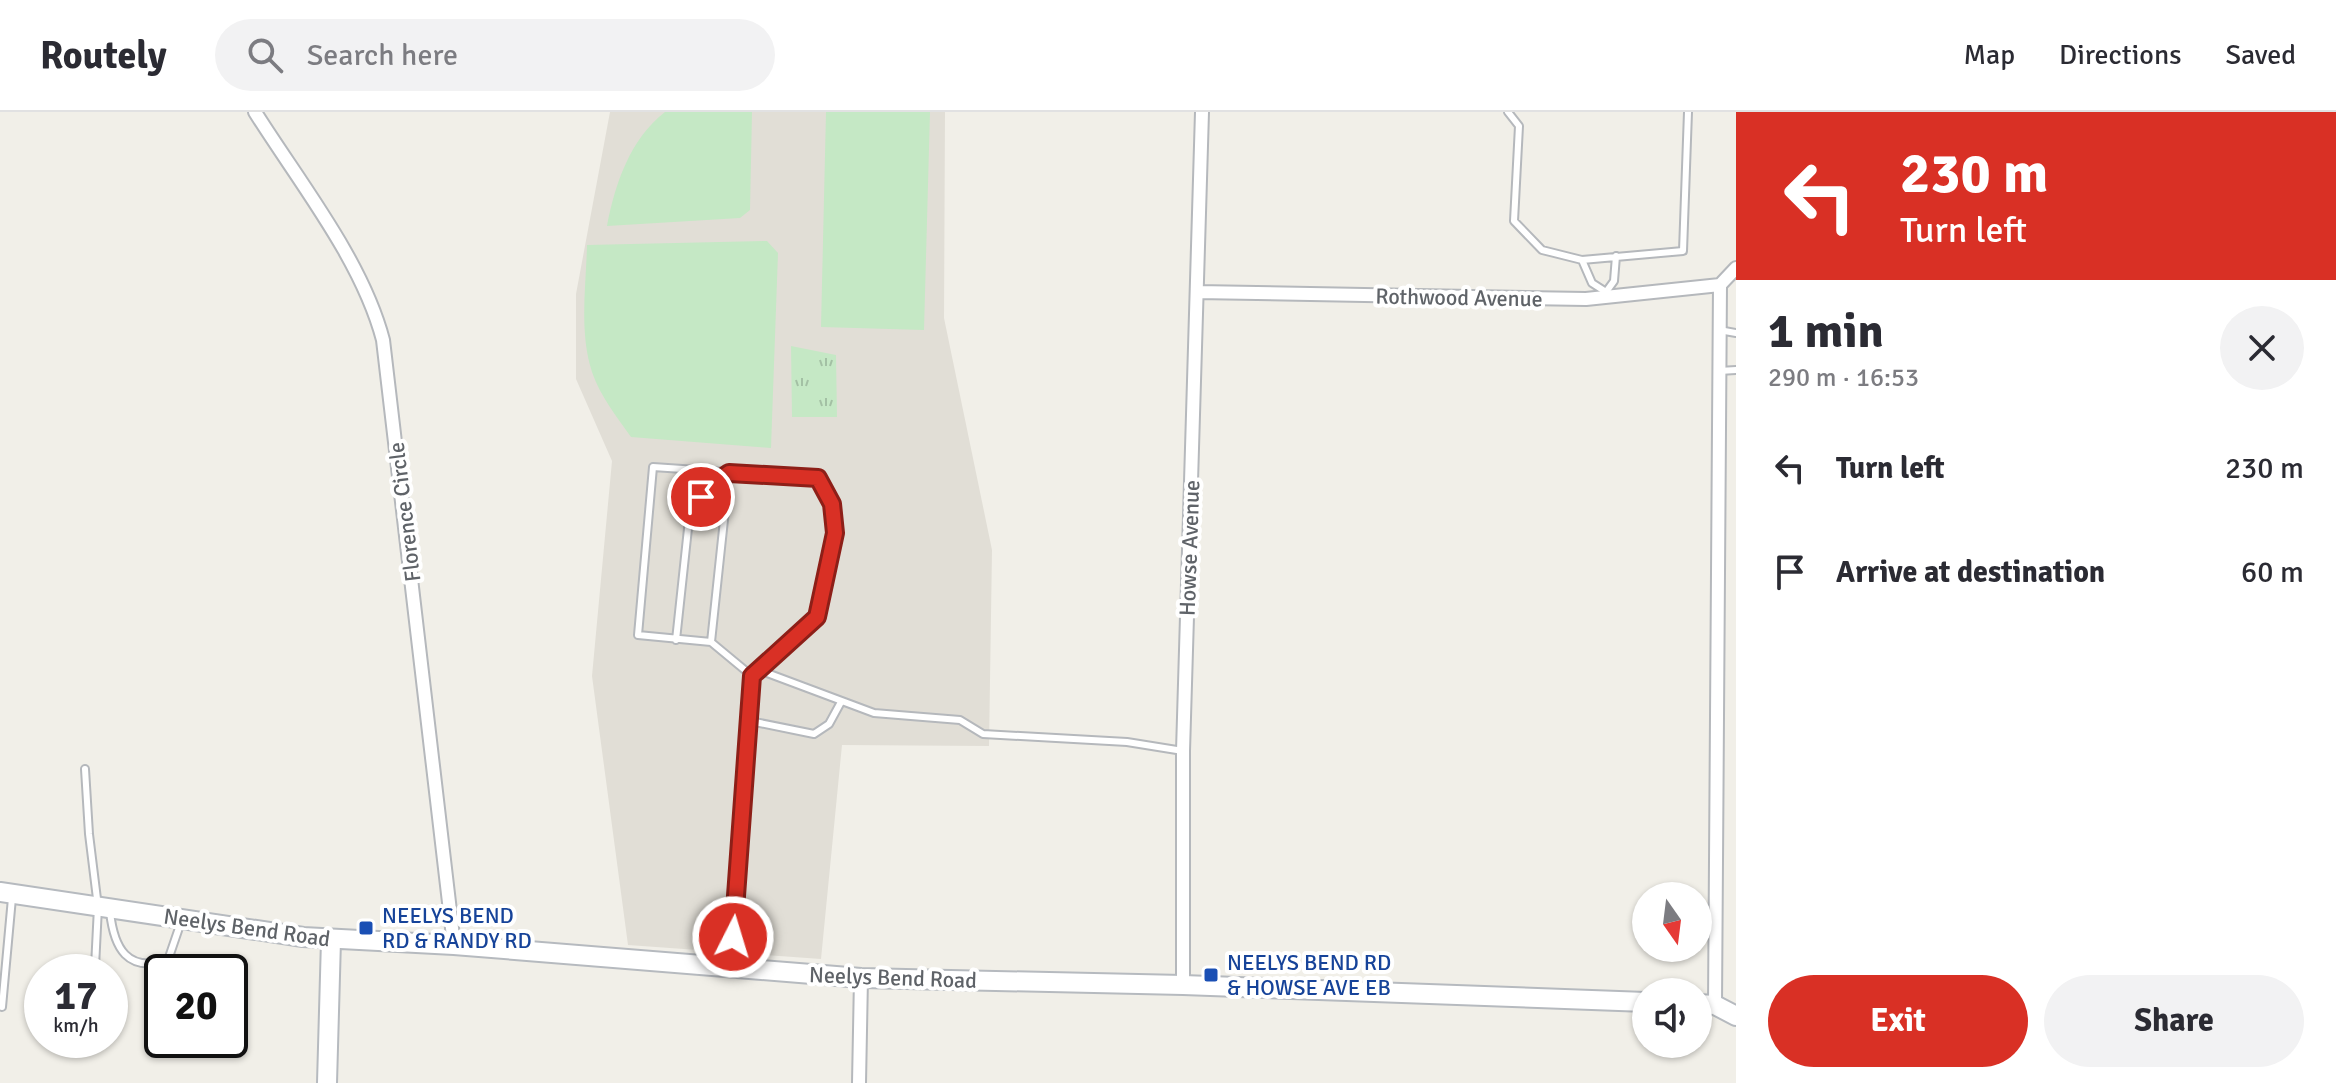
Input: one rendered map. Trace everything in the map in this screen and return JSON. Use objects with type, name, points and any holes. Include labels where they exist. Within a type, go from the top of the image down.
[{"type":"main road","name":"Neelys Bend Road","points":[[6,893],[331,940],[454,945],[861,978],[1183,985],[1632,1001]]},
{"type":"main road","points":[[327,1083],[331,940]]},
{"type":"main road","points":[[1712,1007],[1736,1016]]},
{"type":"street","name":"Florence Circle","points":[[255,112],[353,266],[383,340],[454,945]]},
{"type":"street","name":"Howse Avenue","points":[[1183,985],[1183,751],[1202,112]]},
{"type":"street","points":[[1708,978],[1720,285],[1735,269]]},
{"type":"street","name":"Rothwood Avenue","points":[[1197,292],[1504,299],[1606,295],[1720,285]]},
{"type":"street","points":[[859,1083],[861,978]]},
{"type":"lane","points":[[1508,112],[1519,126],[1514,221],[1542,250],[1582,260],[1683,251],[1688,112]]},
{"type":"lane","points":[[1582,260],[1592,283],[1606,295],[1614,281],[1616,256]]},
{"type":"lane","points":[[1719,330],[1736,333]]},
{"type":"lane","points":[[1719,371],[1736,370]]},
{"type":"lane","points":[[731,968],[752,676],[817,617],[835,533],[832,504],[818,478],[653,467],[638,635],[711,642],[752,676]]},
{"type":"lane","points":[[676,640],[690,510],[713,484],[729,473]]},
{"type":"lane","points":[[711,642],[729,473]]},
{"type":"lane","points":[[759,670],[874,713],[960,720],[983,734],[1127,742],[1183,751]]},
{"type":"lane","points":[[750,721],[814,734],[829,724],[841,702]]},
{"type":"lane","points":[[85,769],[89,834],[112,936],[128,958],[150,966],[168,960],[182,919]]},
{"type":"lane","points":[[2,1007],[6,893]]},
{"type":"lane","points":[[97,954],[104,908]]},
{"type":"shaded area","points":[[610,112],[945,112],[944,318],[992,550],[989,746],[842,745],[821,959],[628,945],[592,676],[612,461],[576,379],[576,294]]},
{"type":"green space","points":[[665,112],[752,112],[750,210],[740,218],[607,226],[620,179],[633,149]]},
{"type":"green space","points":[[826,112],[930,112],[924,330],[821,327]]},
{"type":"green space","points":[[767,241],[778,253],[771,448],[631,437],[609,406],[588,357],[584,309],[587,245]]},
{"type":"green space","points":[[791,346],[836,355],[837,417],[792,417]]},
{"type":"place","name":"NEELYS BEND RD & RANDY RD","points":[[366,928]]},
{"type":"place","name":"NEELYS BEND RD & HOWSE AVE EB","points":[[1211,975]]},
{"type":"route","points":[[701,497],[729,473],[818,478],[832,504],[835,533],[817,617],[752,676],[733,937]]}]
